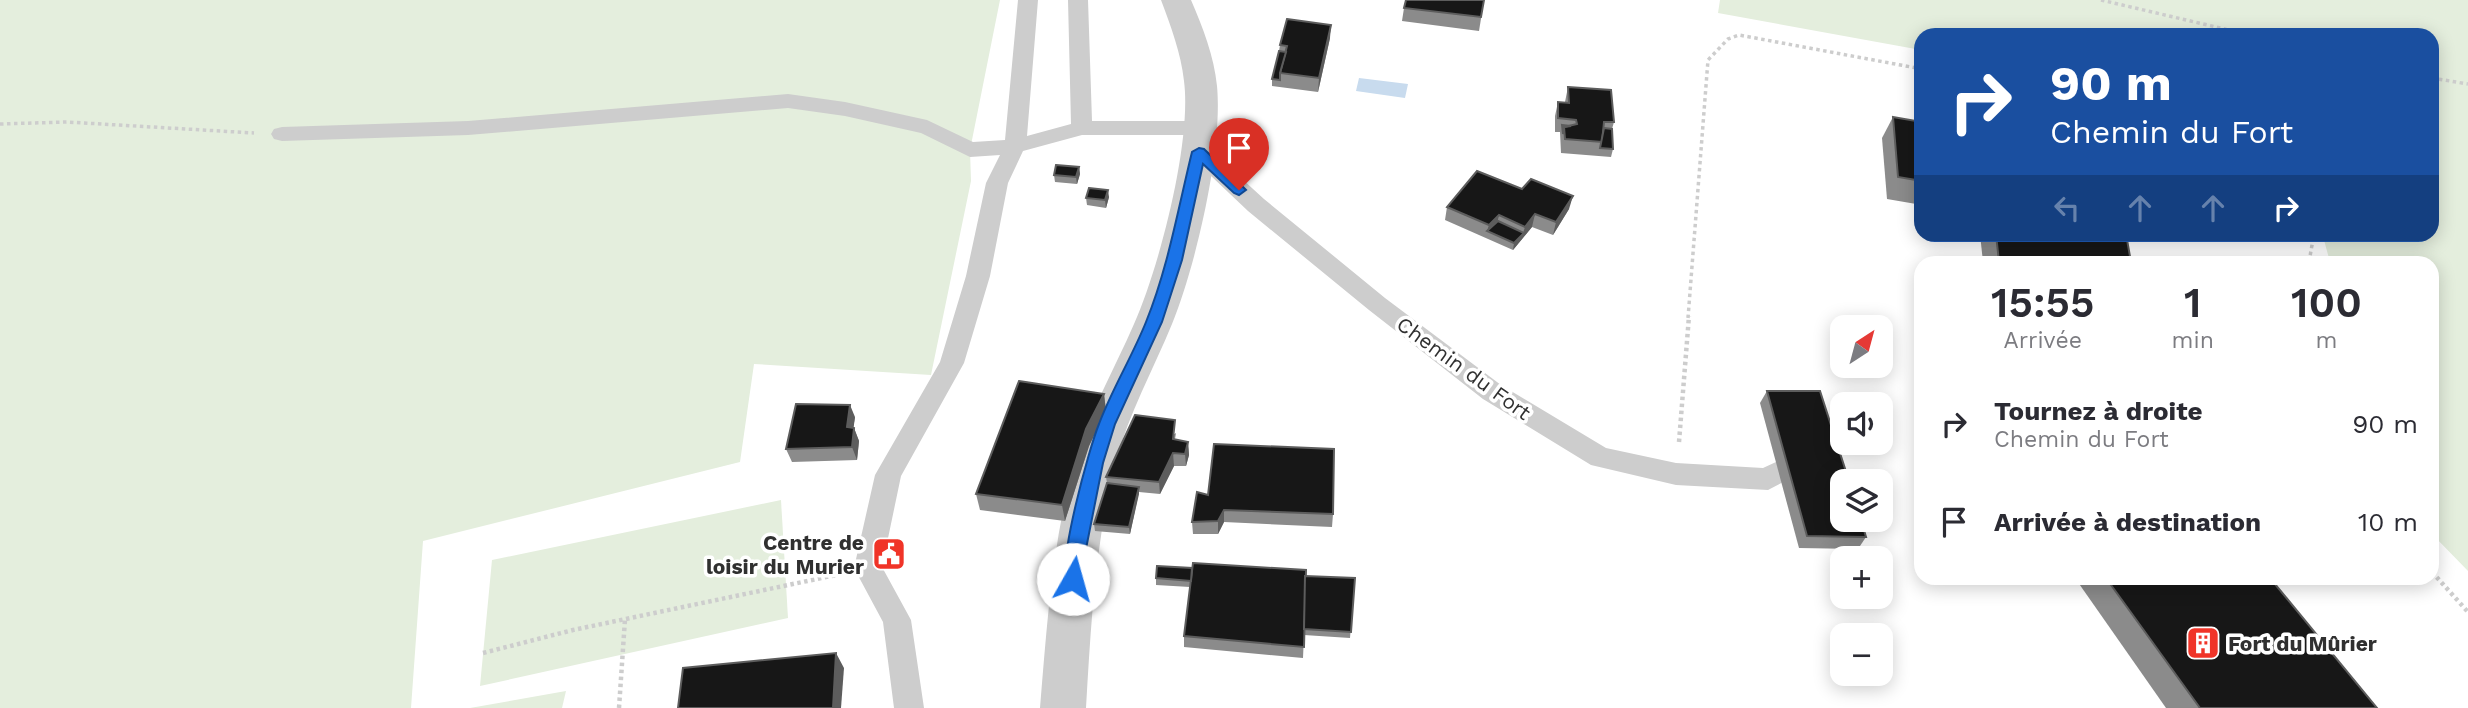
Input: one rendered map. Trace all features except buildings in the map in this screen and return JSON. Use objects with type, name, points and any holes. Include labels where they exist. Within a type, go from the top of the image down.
[{"type":"street","points":[[1063,708],[1075,553],[1095,463],[1107,424],[1154,322],[1174,260],[1201,140],[1203,94],[1198,53],[1176,0]]},
{"type":"lane","points":[[909,708],[897,621],[868,568],[888,475],[952,363],[978,276],[997,183],[1015,146],[1027,0]]},
{"type":"lane","points":[[1078,0],[1082,128]]},
{"type":"lane","points":[[282,134],[468,128],[788,101],[845,108],[927,127],[970,150],[1015,146],[1082,128],[1201,140]]},
{"type":"lane","name":"Chemin du Fort","points":[[1201,140],[1256,205],[1377,304],[1492,392],[1600,457],[1676,474],[1772,476]]},
{"type":"path","points":[[2101,0],[2220,28]]},
{"type":"path","points":[[1676,474],[1708,60],[1728,39],[1740,35],[1914,68]]},
{"type":"path","points":[[2439,79],[2468,84]]},
{"type":"path","points":[[0,124],[67,122],[282,134]]},
{"type":"path","points":[[484,653],[625,619],[868,568]]},
{"type":"path","points":[[2439,580],[2468,612]]},
{"type":"path","points":[[619,708],[625,619]]},
{"type":"green space","points":[[0,0],[1000,0],[970,150],[971,181],[931,375],[754,364],[740,462],[423,541],[411,708],[0,708]]},
{"type":"green space","points":[[1720,0],[2468,0],[2468,571],[2439,541],[2439,256],[2328,256],[2325,242],[2439,242],[2439,28],[1914,28],[1914,49],[1718,13]]},
{"type":"green space","points":[[781,500],[788,618],[480,686],[492,560]]},
{"type":"green space","points":[[566,691],[562,708],[470,708]]},
{"type":"water","points":[[1359,78],[1408,84],[1405,98],[1356,91]]},
{"type":"place","name":"Centre de loisir du Murier","points":[[889,554]]},
{"type":"place","name":"Fort du Mûrier","points":[[2203,643]]},
{"type":"route","points":[[1073,579],[1075,553],[1095,463],[1107,424],[1154,322],[1174,260],[1199,152],[1239,190]]}]
